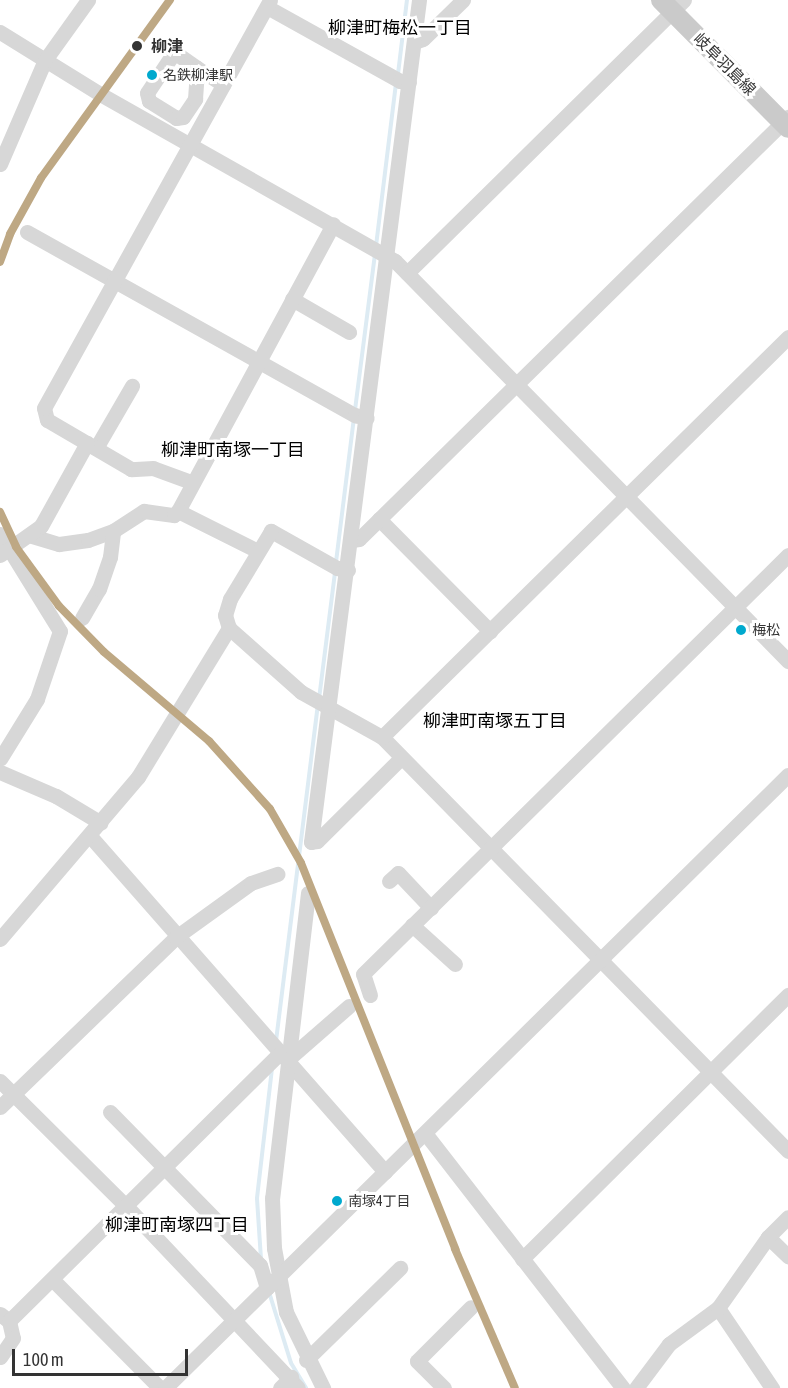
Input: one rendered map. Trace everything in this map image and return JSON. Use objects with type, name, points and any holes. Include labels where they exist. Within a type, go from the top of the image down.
[{"type":"main road","name":"岐阜羽島線","points":[[672,4],[786,123]]},
{"type":"street","points":[[0,164],[45,60],[88,0]]},
{"type":"street","points":[[401,758],[318,842],[311,842],[352,540],[419,0]]},
{"type":"street","points":[[414,42],[423,39],[462,0]]},
{"type":"street","points":[[191,482],[153,468],[131,469],[47,420],[44,408],[113,281],[268,3],[400,81],[409,82]]},
{"type":"street","points":[[407,273],[672,4]]},
{"type":"street","points":[[0,32],[189,144],[386,255],[407,273],[788,661]]},
{"type":"street","points":[[196,68],[223,84]]},
{"type":"street","points":[[352,540],[379,519],[515,384],[786,123]]},
{"type":"street","points":[[32,536],[59,544],[114,531],[144,512],[174,515],[178,511],[191,482],[333,224]]},
{"type":"street","points":[[27,232],[355,416],[367,418]]},
{"type":"street","points":[[292,299],[349,332]]},
{"type":"street","points":[[382,737],[788,337]]},
{"type":"street","points":[[4,554],[32,536],[132,386]]},
{"type":"street","points":[[178,511],[258,551]]},
{"type":"street","points":[[379,519],[490,631]]},
{"type":"street","points":[[82,618],[99,590],[110,557],[114,531]]},
{"type":"street","points":[[348,570],[337,568],[271,531],[230,599],[225,615],[230,628],[301,692],[382,737],[788,1151]]},
{"type":"street","points":[[0,534],[4,554],[60,631],[37,699],[0,759]]},
{"type":"street","points":[[370,995],[363,974],[788,555]]},
{"type":"street","points":[[0,939],[101,823],[158,748],[230,628]]},
{"type":"street","points":[[0,772],[56,796],[101,823]]},
{"type":"street","points":[[165,1388],[788,775]]},
{"type":"street","points":[[90,836],[176,937],[386,1172]]},
{"type":"street","points":[[389,881],[398,873],[431,908]]},
{"type":"street","points":[[0,1107],[176,937],[251,883],[277,874]]},
{"type":"street","points":[[308,893],[283,1057],[272,1198],[279,1276],[286,1312],[306,1360],[322,1388]]},
{"type":"street","points":[[412,926],[455,964]]},
{"type":"street","points":[[522,1258],[788,995]]},
{"type":"street","points":[[0,1357],[13,1338],[4,1317],[52,1279],[283,1057],[349,1006]]},
{"type":"street","points":[[0,1081],[15,1093],[126,1206],[295,1382],[279,1388]]},
{"type":"street","points":[[110,1112],[260,1265],[267,1288]]},
{"type":"street","points":[[425,1133],[623,1388]]},
{"type":"street","points":[[636,1388],[669,1344],[717,1308],[768,1237],[788,1217]]},
{"type":"street","points":[[768,1237],[788,1256]]},
{"type":"street","points":[[306,1360],[400,1268]]},
{"type":"street","points":[[52,1279],[160,1388]]},
{"type":"street","points":[[444,1388],[417,1361],[471,1307]]},
{"type":"street","points":[[717,1308],[772,1388]]},
{"type":"waterway","points":[[398,74],[407,0]]},
{"type":"waterway","points":[[376,246],[396,84]]},
{"type":"waterway","points":[[355,410],[375,254]]},
{"type":"waterway","points":[[336,562],[354,417]]},
{"type":"waterway","points":[[319,699],[335,572]]},
{"type":"waterway","points":[[276,1041],[318,706]]},
{"type":"waterway","points":[[261,1259],[257,1198],[272,1069]]},
{"type":"waterway","points":[[269,1292],[291,1363],[306,1388]]},
{"type":"transit line","points":[[0,262],[10,234],[41,178],[170,0]]},
{"type":"transit line","points":[[0,512],[16,547],[59,606],[104,652],[209,741],[270,809],[301,863],[455,1249],[515,1388]]},
{"type":"place","name":"柳津","points":[[137,46]]},
{"type":"place","name":"名鉄柳津駅","points":[[152,75]]},
{"type":"place","name":"梅松","points":[[741,630]]},
{"type":"place","name":"南塚4丁目","points":[[337,1201]]},
{"type":"district","name":"柳津町梅松一丁目","points":[[400,28]]},
{"type":"district","name":"柳津町南塚一丁目","points":[[233,450]]},
{"type":"district","name":"柳津町南塚五丁目","points":[[495,721]]},
{"type":"district","name":"柳津町南塚四丁目","points":[[177,1225]]}]
